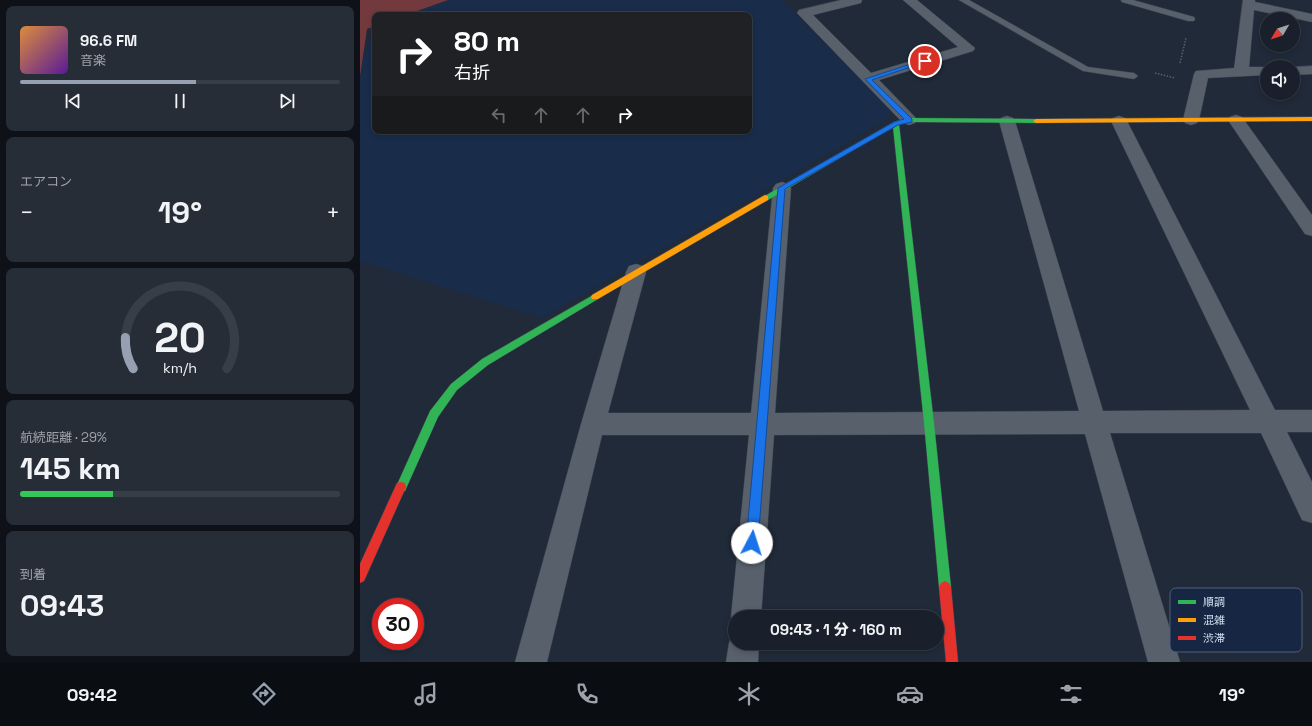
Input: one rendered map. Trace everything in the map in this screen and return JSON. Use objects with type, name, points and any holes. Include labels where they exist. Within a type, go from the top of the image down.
[{"type":"street","points":[[856,0],[804,13],[868,79],[903,122],[929,423],[952,662]]},
{"type":"street","points":[[868,79],[968,48],[909,0]]},
{"type":"street","points":[[1241,72],[1249,3],[1312,18]]},
{"type":"street","points":[[1300,71],[1312,70]]},
{"type":"street","points":[[1190,120],[1201,74],[1260,71]]},
{"type":"street","points":[[360,577],[434,414],[454,387],[485,362],[636,272],[782,188],[903,122],[1119,122],[1312,119]]},
{"type":"street","points":[[1236,120],[1312,229]]},
{"type":"street","points":[[1007,121],[1164,662]]},
{"type":"street","points":[[1119,122],[1312,510]]},
{"type":"street","points":[[747,610],[782,188]]},
{"type":"street","points":[[531,662],[593,424],[636,272]]},
{"type":"street","points":[[593,424],[1312,421]]},
{"type":"street","points":[[742,662],[743,650]]},
{"type":"lane","points":[[963,0],[1086,69],[1134,76]]},
{"type":"lane","points":[[1125,0],[1191,19]]},
{"type":"path","points":[[1162,74],[1176,78]]},
{"type":"shaded area","points":[[360,0],[448,0],[414,12],[372,12],[372,27],[367,29],[360,76]]},
{"type":"shaded area","points":[[422,0],[781,0],[889,109],[890,118],[542,318],[360,261],[360,68],[372,34],[372,134],[752,134],[752,12],[387,12]]},
{"type":"traffic: fast","points":[[765,198],[896,123],[909,120],[1036,121]]},
{"type":"traffic: fast","points":[[896,123],[929,423],[945,587]]},
{"type":"traffic: fast","points":[[401,487],[434,414],[454,387],[485,362],[595,297]]},
{"type":"traffic: slow","points":[[1036,121],[1312,119]]},
{"type":"traffic: slow","points":[[595,297],[765,198]]},
{"type":"traffic: jam","points":[[360,577],[401,487]]},
{"type":"traffic: jam","points":[[945,587],[952,662]]},
{"type":"route","points":[[752,543],[782,188],[853,146],[896,123],[909,120],[868,79],[925,61]]}]
